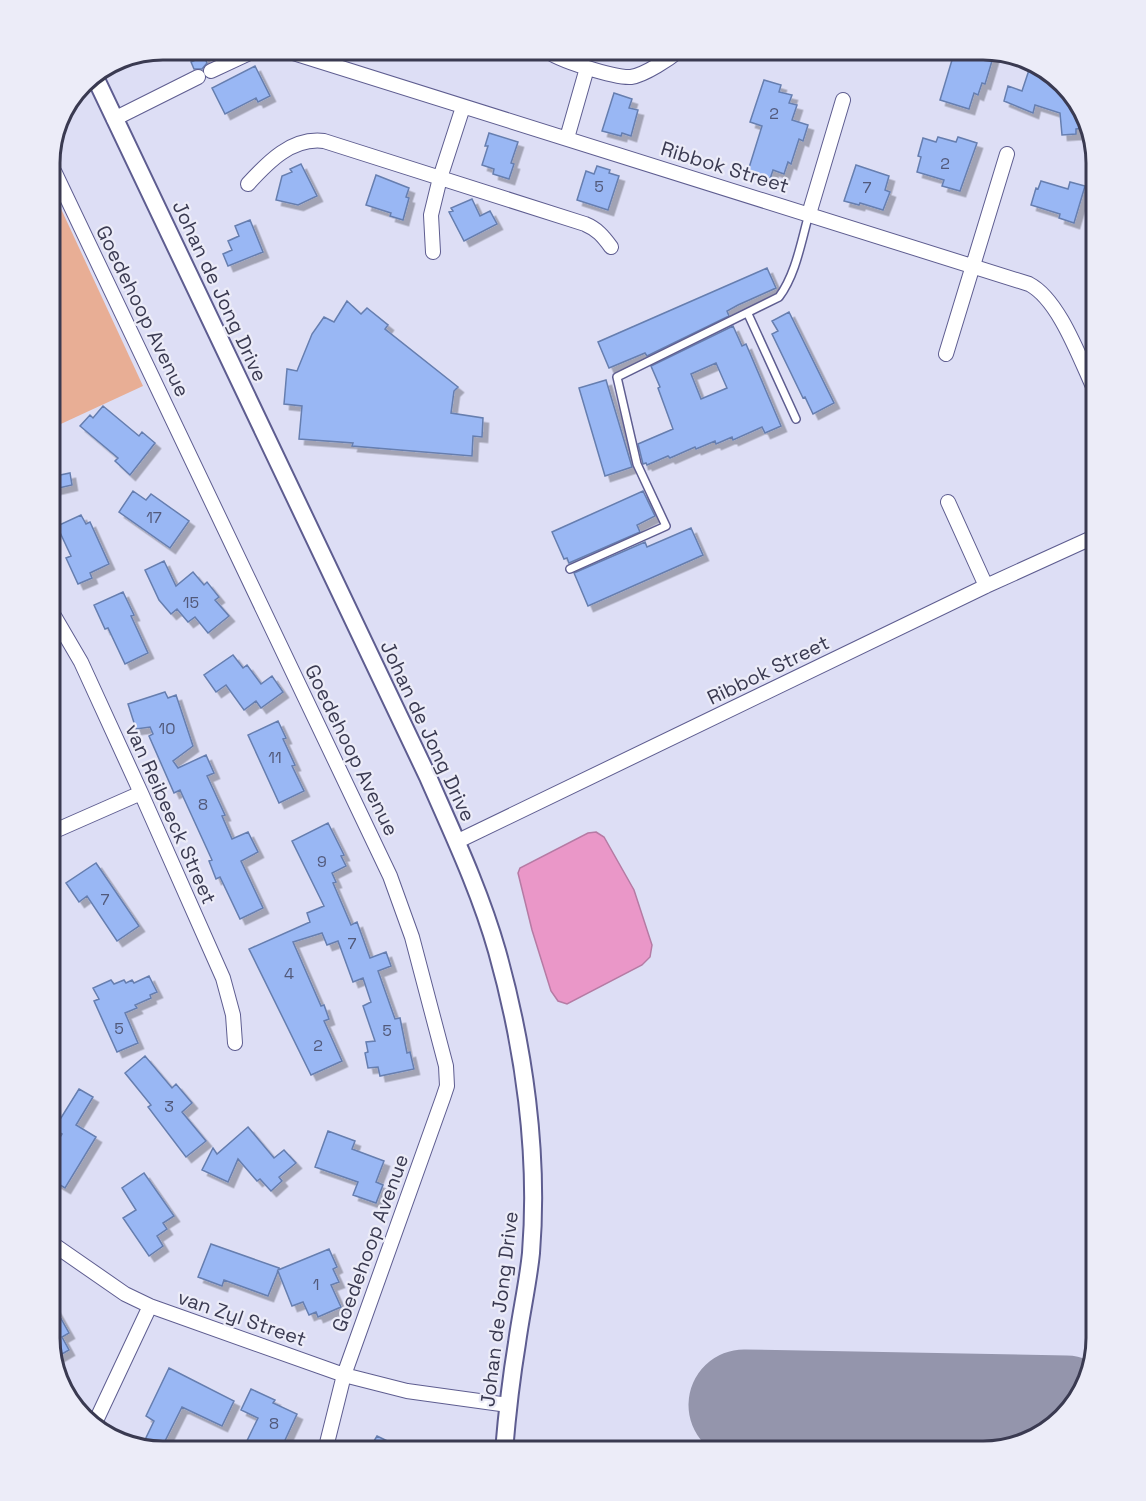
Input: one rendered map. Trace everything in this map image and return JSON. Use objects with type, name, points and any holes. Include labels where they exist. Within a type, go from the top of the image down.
[{"type":"street","points":[[114,119],[234,60]]},
{"type":"street","name":"Ribbok Street","points":[[315,60],[1029,284],[1039,289],[1058,314],[1086,372]]},
{"type":"street","points":[[566,60],[587,68],[632,77],[666,60]]},
{"type":"street","points":[[567,138],[587,68]]},
{"type":"street","name":"Johan de Jong Drive","points":[[98,83],[428,777],[456,842],[497,951],[518,1051],[528,1123],[532,1196],[531,1255],[508,1405],[505,1441]]},
{"type":"street","points":[[809,214],[843,100]]},
{"type":"street","points":[[433,252],[431,215],[440,178],[463,107]]},
{"type":"street","points":[[248,184],[275,156],[305,142],[324,141],[585,224],[602,235],[611,247]]},
{"type":"street","points":[[946,354],[1007,154]]},
{"type":"street","name":"Goedehoop Avenue","points":[[60,183],[387,868],[412,937],[446,1066],[447,1086],[344,1375],[328,1441]]},
{"type":"street","points":[[948,501],[986,586]]},
{"type":"street","name":"Ribbok Street","points":[[456,842],[986,586],[1086,541]]},
{"type":"street","name":"van Reibeeck Street","points":[[60,626],[81,662],[223,978],[233,1015],[235,1043]]},
{"type":"street","points":[[60,829],[141,793]]},
{"type":"street","name":"van Zyl Street","points":[[60,1249],[125,1294],[150,1306],[344,1375],[407,1391],[508,1405]]},
{"type":"street","points":[[97,1418],[150,1306]]},
{"type":"lane","points":[[570,569],[666,526],[637,464],[617,377],[779,297],[787,286],[809,214]]},
{"type":"lane","points":[[748,314],[796,419]]},
{"type":"shaded area","points":[[60,207],[143,386],[60,424]]},
{"type":"shaded area","points":[[596,832],[604,837],[634,890],[652,945],[650,957],[642,965],[567,1004],[558,1001],[551,991],[532,930],[518,873],[520,868],[588,833]]},
{"type":"building","points":[[206,60],[207,63],[202,69],[194,69],[191,62]]},
{"type":"building","points":[[952,60],[992,60],[985,84],[982,83],[978,95],[974,93],[969,109],[940,100]]},
{"type":"building","points":[[255,66],[270,96],[258,102],[256,98],[225,114],[212,88]]},
{"type":"building","points":[[1029,71],[1046,81],[1069,106],[1080,129],[1076,129],[1076,134],[1062,135],[1060,113],[1035,105],[1033,113],[1004,101],[1008,86],[1022,91]]},
{"type":"building","points":[[764,80],[781,85],[779,92],[792,95],[789,103],[797,105],[792,120],[808,125],[803,141],[799,139],[791,164],[788,162],[784,174],[773,170],[770,179],[748,171],[762,126],[750,122]]},
{"type":"building","points":[[614,93],[632,99],[629,108],[638,110],[631,136],[602,131]]},
{"type":"building","points":[[489,133],[518,142],[511,163],[514,164],[509,179],[493,174],[494,169],[482,165],[488,146],[485,146]]},
{"type":"building","points":[[938,137],[956,142],[958,137],[977,143],[960,191],[942,186],[944,180],[917,172],[923,138],[936,142]]},
{"type":"building","points":[[301,164],[317,196],[298,205],[276,200],[282,176],[292,172],[290,169]]},
{"type":"building","points":[[856,165],[889,176],[885,190],[890,192],[883,210],[844,201]]},
{"type":"building","points":[[597,166],[619,176],[608,210],[577,200],[586,171],[594,174]]},
{"type":"building","points":[[376,175],[409,188],[406,197],[409,198],[403,220],[390,216],[391,213],[366,205]]},
{"type":"building","points":[[1041,181],[1068,189],[1070,182],[1085,186],[1074,223],[1059,218],[1060,214],[1031,205],[1036,188],[1038,189]]},
{"type":"building","points":[[472,199],[480,216],[490,211],[497,224],[464,241],[449,212],[453,211],[451,208]]},
{"type":"building","points":[[250,220],[263,252],[228,266],[223,254],[232,250],[228,241],[239,236],[235,226]]},
{"type":"building","points":[[767,268],[776,288],[727,311],[729,316],[647,356],[645,353],[609,368],[598,342]]},
{"type":"building","points":[[347,301],[361,314],[367,308],[388,325],[385,329],[458,387],[454,391],[451,413],[483,418],[482,437],[473,436],[472,456],[299,439],[302,406],[284,404],[287,369],[297,371],[312,334],[324,317],[334,322]]},
{"type":"building","points":[[789,312],[834,403],[813,414],[772,334],[778,331],[772,321]]},
{"type":"building","points":[[733,326],[742,346],[746,344],[781,426],[765,433],[762,427],[733,440],[732,437],[716,444],[715,441],[670,458],[668,456],[647,465],[643,464],[638,444],[673,429],[651,366]],"holes":[[[716,363],[727,388],[701,399],[691,374]]]},
{"type":"building","points":[[606,380],[632,467],[605,476],[579,388]]},
{"type":"building","points":[[103,406],[139,436],[142,432],[155,443],[130,475],[115,461],[118,458],[80,426],[90,415],[93,418]]},
{"type":"building","points":[[70,473],[72,485],[60,488],[60,475]]},
{"type":"building","points":[[133,491],[146,500],[151,494],[189,521],[170,548],[119,512]]},
{"type":"building","points":[[643,491],[655,516],[637,525],[640,532],[569,563],[567,558],[564,559],[552,532]]},
{"type":"building","points":[[81,515],[86,524],[90,522],[109,564],[90,573],[92,578],[78,584],[66,558],[71,556],[60,532],[60,525]]},
{"type":"building","points":[[691,528],[703,555],[588,606],[574,573],[645,542],[647,547]]},
{"type":"building","points":[[164,561],[176,586],[193,572],[204,585],[207,582],[219,597],[215,600],[229,616],[208,633],[195,617],[188,622],[177,609],[171,614],[159,600],[145,570]]},
{"type":"building","points":[[123,592],[148,653],[125,664],[94,605]]},
{"type":"building","points":[[233,655],[243,668],[247,665],[261,684],[272,676],[283,692],[261,708],[256,701],[244,710],[226,685],[216,692],[204,675]]},
{"type":"building","points":[[165,692],[168,698],[176,695],[193,746],[173,761],[178,768],[206,755],[214,773],[207,776],[225,815],[222,816],[232,839],[248,832],[258,852],[241,861],[263,908],[240,919],[220,877],[216,879],[209,861],[212,860],[180,790],[174,793],[149,736],[153,734],[150,727],[136,729],[128,704]]},
{"type":"building","points":[[278,721],[286,738],[283,739],[295,765],[292,766],[304,791],[279,803],[248,735]]},
{"type":"building","points":[[328,823],[344,855],[341,856],[346,866],[332,873],[336,882],[333,883],[351,925],[357,922],[370,958],[386,952],[391,966],[378,971],[395,1019],[400,1018],[407,1053],[410,1052],[414,1069],[380,1076],[378,1067],[368,1068],[365,1053],[368,1052],[366,1042],[375,1041],[363,1006],[371,1002],[363,978],[353,982],[338,941],[327,945],[322,933],[293,942],[321,1006],[324,1005],[329,1019],[324,1021],[342,1061],[311,1075],[249,949],[310,922],[307,913],[324,906],[292,841]]},
{"type":"building","points":[[96,863],[139,926],[117,941],[87,896],[79,902],[66,883]]},
{"type":"building","points":[[149,976],[157,992],[150,995],[151,998],[135,1005],[137,1008],[125,1013],[138,1043],[117,1052],[94,1001],[99,999],[93,988],[111,980],[114,984],[124,980],[126,983],[132,980],[134,983]]},
{"type":"building","points":[[145,1056],[172,1088],[176,1084],[192,1103],[182,1112],[206,1141],[186,1157],[148,1107],[151,1105],[125,1073]]},
{"type":"building","points":[[79,1089],[93,1097],[76,1125],[96,1137],[65,1188],[60,1185],[60,1137],[62,1134],[60,1133],[60,1119]]},
{"type":"building","points":[[248,1127],[274,1158],[284,1150],[296,1163],[279,1177],[282,1181],[271,1191],[260,1179],[257,1181],[238,1159],[228,1182],[202,1170],[213,1148],[217,1154]]},
{"type":"building","points":[[328,1131],[355,1141],[352,1149],[384,1161],[376,1182],[383,1185],[376,1203],[353,1195],[358,1182],[315,1167]]},
{"type":"building","points":[[144,1173],[174,1216],[163,1223],[167,1229],[157,1236],[163,1246],[149,1256],[123,1218],[136,1210],[122,1188]]},
{"type":"building","points":[[211,1244],[279,1268],[278,1270],[329,1249],[337,1267],[333,1269],[339,1282],[331,1285],[341,1307],[318,1317],[316,1312],[309,1315],[303,1302],[292,1306],[278,1271],[268,1296],[224,1280],[222,1286],[198,1277]]},
{"type":"building","points":[[60,1317],[69,1333],[62,1337],[69,1350],[61,1354]]},
{"type":"building","points":[[169,1368],[234,1401],[222,1426],[182,1407],[165,1441],[145,1439],[154,1421],[146,1416]]},
{"type":"building","points":[[251,1389],[297,1414],[285,1441],[247,1441],[258,1418],[241,1410]]},
{"type":"building","points":[[377,1436],[387,1441],[374,1441]]},
{"type":"runway","points":[[744,1405],[1056,1411]]}]
